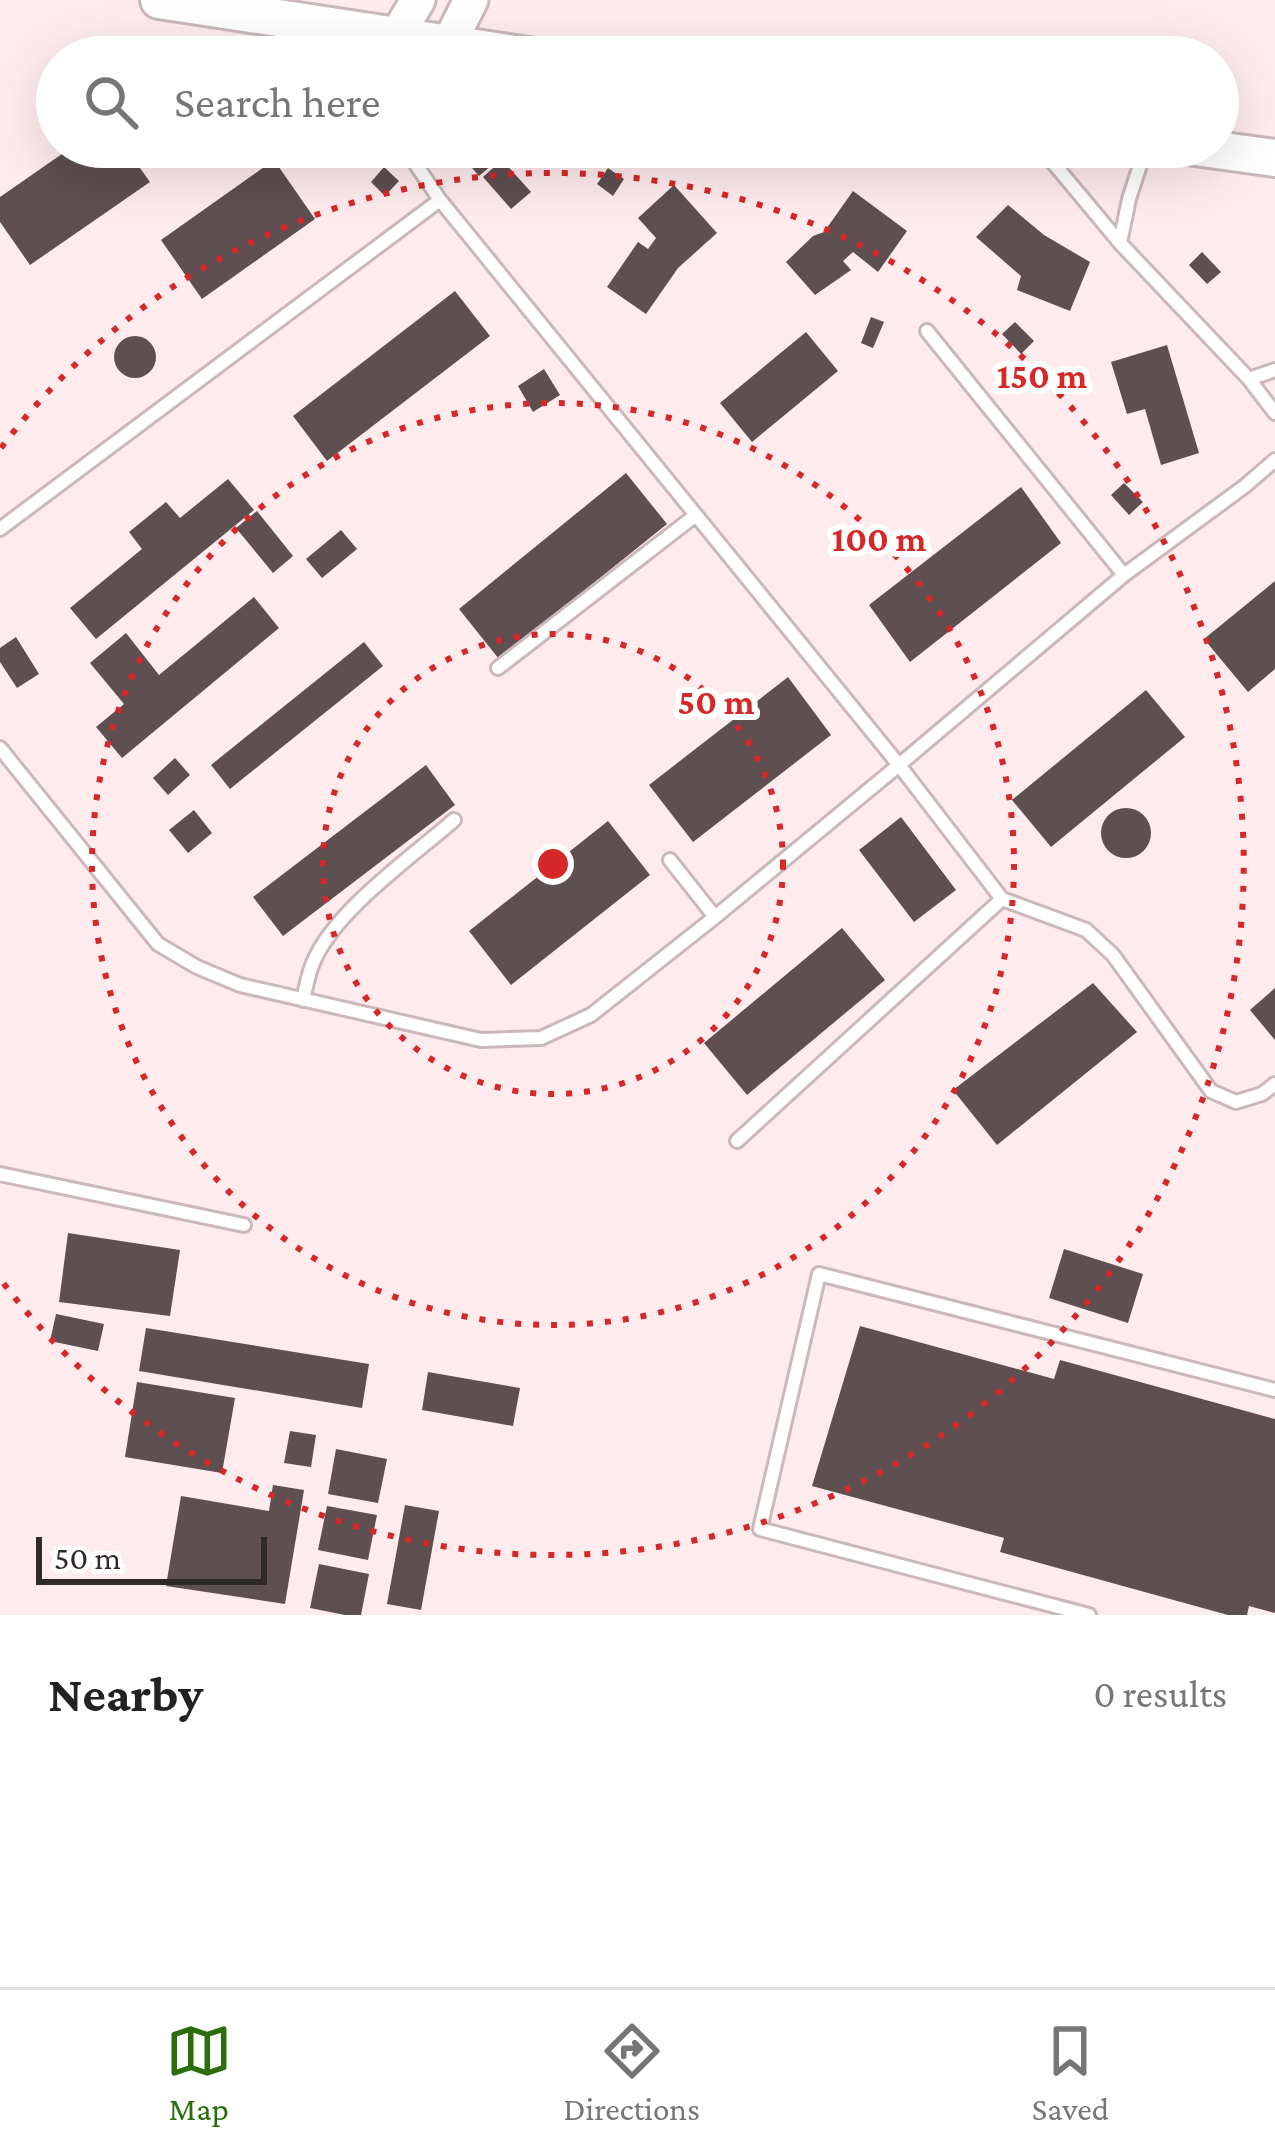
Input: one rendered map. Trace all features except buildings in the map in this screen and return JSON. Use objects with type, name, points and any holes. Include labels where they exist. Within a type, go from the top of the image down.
[{"type":"main road","points":[[159,0],[353,36]]},
{"type":"main road","points":[[401,36],[418,0]]},
{"type":"main road","points":[[453,36],[471,0]]},
{"type":"main road","points":[[1239,153],[1275,158]]},
{"type":"lane","points":[[306,24],[316,36]]},
{"type":"lane","points":[[418,168],[1002,899],[1086,930],[1113,955],[1211,1090],[1236,1102],[1262,1094],[1275,1084]]},
{"type":"lane","points":[[1058,168],[1275,412]]},
{"type":"lane","points":[[1120,243],[1140,168]]},
{"type":"lane","points":[[0,529],[440,200]]},
{"type":"lane","points":[[927,331],[1124,575]]},
{"type":"lane","points":[[1249,379],[1275,370]]},
{"type":"lane","points":[[0,748],[158,944],[197,967],[240,985],[481,1040],[541,1038],[592,1015],[1124,575],[1275,460]]},
{"type":"lane","points":[[498,668],[696,514]]},
{"type":"lane","points":[[303,1000],[312,964],[329,934],[454,820]]},
{"type":"lane","points":[[670,860],[715,917]]},
{"type":"lane","points":[[737,1141],[1002,899]]},
{"type":"lane","points":[[0,1174],[244,1225]]},
{"type":"lane","points":[[1089,1615],[760,1529],[819,1274],[1275,1390]]}]
